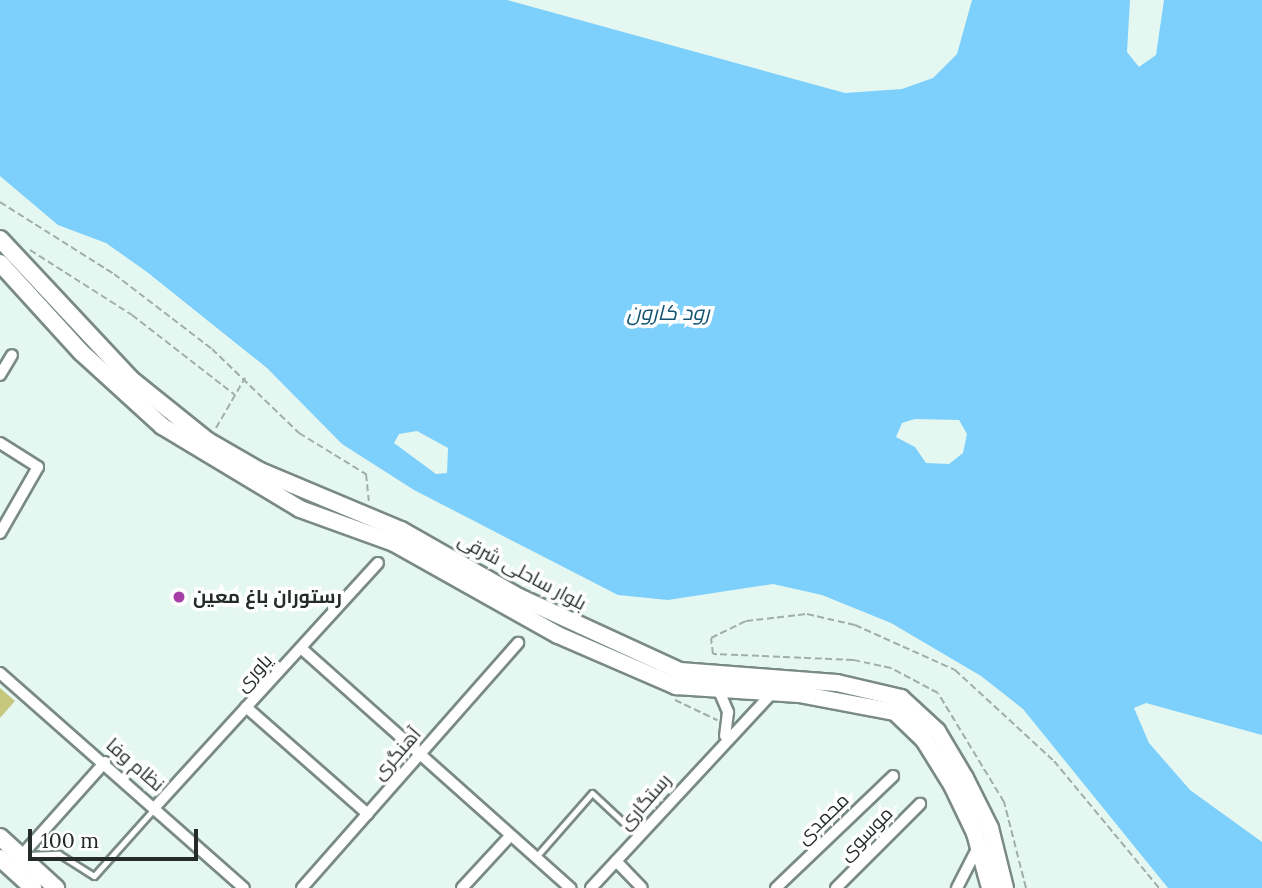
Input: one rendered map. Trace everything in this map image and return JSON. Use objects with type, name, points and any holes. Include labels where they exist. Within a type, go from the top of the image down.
[{"type":"main road","name":"بلوار ساحلی شرقی","points":[[4,242],[132,380],[208,441],[306,494],[372,519],[386,532],[635,671],[720,693],[772,693],[873,705],[908,721],[952,785],[979,845],[990,888]]},
{"type":"main road","name":"بلوار ساحلی شرقی","points":[[0,263],[120,391],[204,457],[300,509],[386,532],[680,671],[837,682],[901,698],[937,731],[965,778],[990,828],[1006,888]]},
{"type":"main road","points":[[0,837],[55,888]]},
{"type":"main road","points":[[0,859],[25,885]]},
{"type":"street","points":[[0,375],[12,355]]},
{"type":"street","points":[[0,443],[38,467],[0,533]]},
{"type":"street","name":"یاوری","points":[[156,806],[378,563]]},
{"type":"street","name":"آهنگری","points":[[302,888],[518,643]]},
{"type":"street","points":[[301,648],[418,756],[570,888]]},
{"type":"street","name":"نظام وفا","points":[[0,673],[156,806],[244,888]]},
{"type":"street","points":[[720,693],[729,718],[724,738]]},
{"type":"street","name":"رستگاری","points":[[591,888],[724,738],[772,693]]},
{"type":"street","points":[[246,707],[368,814]]},
{"type":"street","points":[[21,856],[106,762]]},
{"type":"street","name":"محمدی","points":[[776,888],[893,776]]},
{"type":"street","name":"موسوی","points":[[836,888],[920,804]]},
{"type":"street","points":[[462,888],[510,836]]},
{"type":"street","points":[[957,888],[979,845]]},
{"type":"street","points":[[616,861],[642,888]]},
{"type":"lane","points":[[535,858],[592,793],[638,836]]},
{"type":"lane","points":[[21,856],[59,854],[94,876],[156,806]]},
{"type":"path","points":[[0,202],[114,274],[245,377],[299,433],[366,474],[372,519]]},
{"type":"path","points":[[4,242],[34,251],[132,315],[235,396]]},
{"type":"path","points":[[208,441],[245,377]]},
{"type":"green space","points":[[0,688],[15,701],[0,718]]},
{"type":"water","name":"رود کارون","points":[[0,0],[507,0],[845,93],[902,89],[933,78],[957,54],[972,0],[1130,0],[1127,52],[1139,67],[1156,55],[1164,0],[1262,0],[1262,735],[1146,703],[1134,708],[1149,743],[1190,790],[1262,842],[1262,888],[1168,888],[1023,709],[981,676],[891,623],[822,595],[773,584],[668,600],[618,595],[414,490],[342,444],[267,368],[147,272],[106,243],[58,225],[0,176]],"holes":[[[915,419],[959,420],[967,434],[963,453],[949,464],[926,463],[915,447],[896,437],[902,423]],[[417,431],[448,448],[447,473],[436,474],[394,443],[399,434]]]},
{"type":"place","name":"رستوران باغ معین","points":[[179,597]]}]
